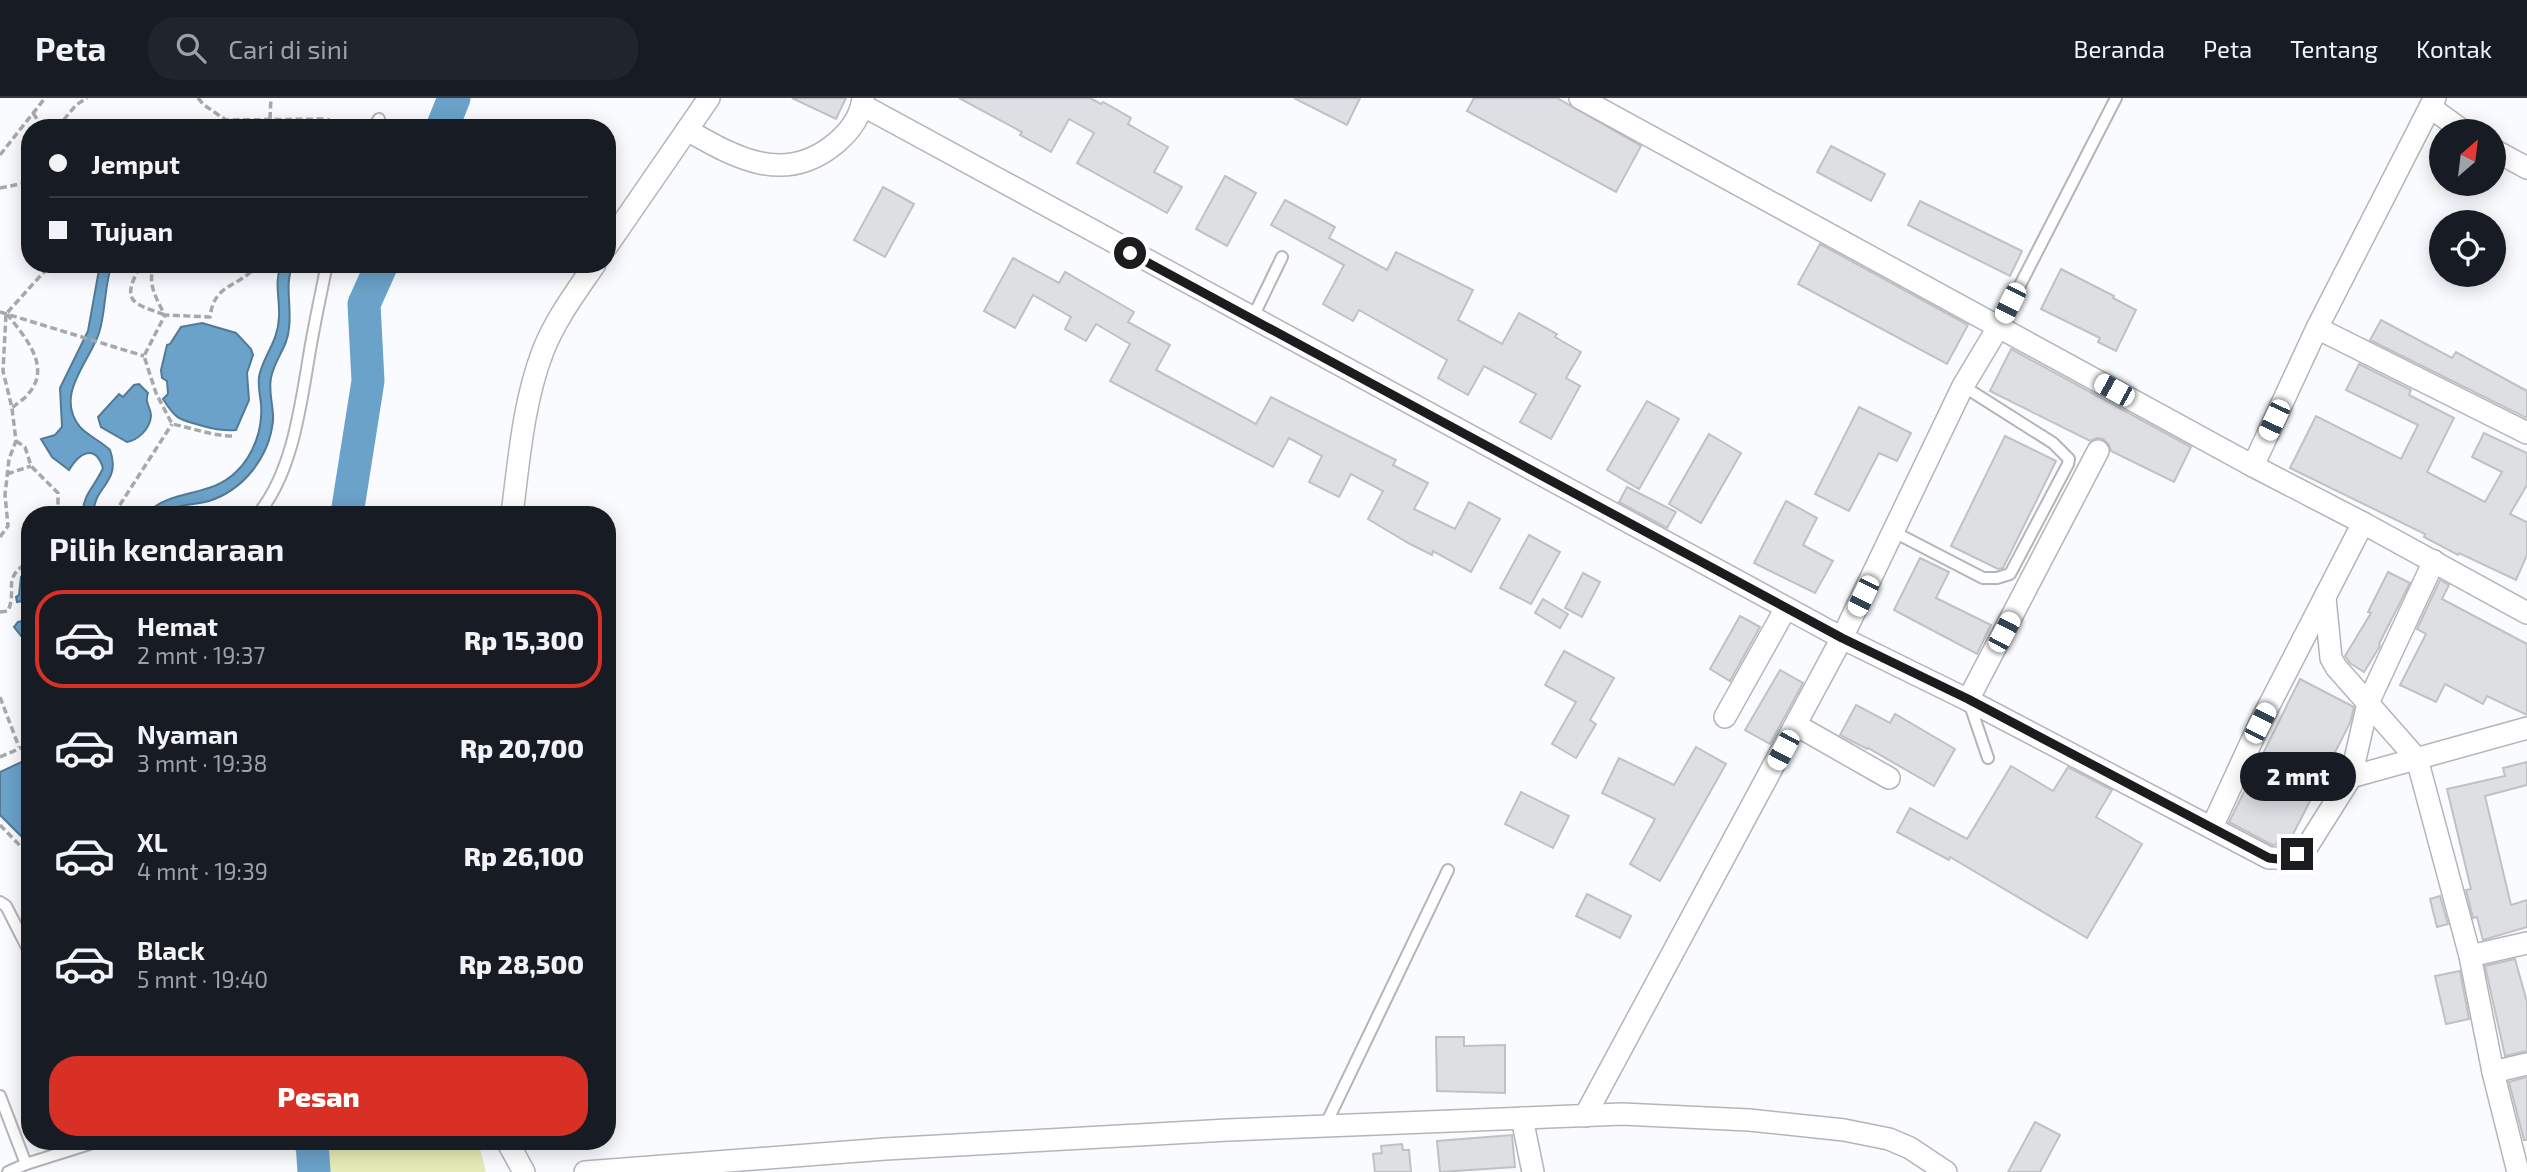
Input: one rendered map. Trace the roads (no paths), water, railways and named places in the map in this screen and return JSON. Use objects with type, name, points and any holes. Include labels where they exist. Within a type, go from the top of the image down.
[{"type":"street","points":[[616,233],[709,98]]},
{"type":"street","points":[[1580,98],[2527,613]]},
{"type":"street","points":[[687,130],[735,155],[759,164],[778,166],[799,163],[822,155],[847,133],[863,102],[1252,319],[1786,608],[1968,699],[2269,858],[2278,859],[2305,850],[2351,776],[2368,703],[2434,561]]},
{"type":"street","points":[[2253,466],[2318,328],[2432,103],[2450,119]]},
{"type":"street","points":[[2506,157],[2527,168]]},
{"type":"street","points":[[513,506],[522,439],[542,352],[560,316],[589,273]]},
{"type":"street","points":[[1585,1116],[1842,638],[1963,386],[1999,326]]},
{"type":"street","points":[[2318,328],[2527,433]]},
{"type":"street","points":[[1968,699],[2098,450]]},
{"type":"street","points":[[2212,827],[2260,723],[2363,523]]},
{"type":"street","points":[[2325,598],[2331,658],[2349,684],[2417,759],[2470,956],[2493,1072],[2518,1172]]},
{"type":"street","points":[[1726,717],[1786,608]]},
{"type":"street","points":[[1796,725],[1889,778]]},
{"type":"street","points":[[2351,776],[2527,728]]},
{"type":"street","points":[[2470,956],[2527,943]]},
{"type":"street","points":[[2493,1072],[2527,1064]]},
{"type":"street","points":[[584,1172],[885,1149],[1325,1126],[1622,1115],[1749,1120],[1844,1130],[1888,1139],[1910,1148],[1946,1172]]},
{"type":"street","points":[[1522,1118],[1533,1172]]},
{"type":"street","points":[[512,1150],[524,1172]]},
{"type":"lane","points":[[1999,326],[2116,98]]},
{"type":"lane","points":[[1252,319],[1282,257]]},
{"type":"lane","points":[[265,506],[271,499],[283,470],[301,404],[325,273]]},
{"type":"lane","points":[[1894,533],[1983,578],[2004,577],[2010,574],[2068,464],[2069,458],[2053,443],[1963,386]]},
{"type":"lane","points":[[1968,699],[1989,758]]},
{"type":"lane","points":[[1325,1126],[1448,870]]},
{"type":"lane","points":[[0,902],[6,906],[21,935]]},
{"type":"lane","points":[[0,1096],[26,1164]]},
{"type":"lane","points":[[8,1172],[70,1150]]},
{"type":"water","points":[[98,273],[110,273],[99,333],[76,379],[71,403],[73,415],[80,427],[110,450],[113,461],[110,478],[97,497],[95,506],[83,506],[103,468],[96,455],[82,455],[69,470],[52,457],[41,439],[55,435],[62,427],[60,388],[88,331]]},
{"type":"water","points":[[279,273],[290,273],[289,328],[271,378],[273,421],[260,460],[243,481],[221,496],[181,506],[156,506],[226,480],[248,458],[256,441],[260,422],[259,377],[278,326]]},
{"type":"water","points":[[202,323],[236,333],[253,355],[247,373],[249,400],[236,430],[215,429],[183,420],[172,412],[163,399],[168,394],[167,381],[162,378],[161,370],[167,345],[181,327]]},
{"type":"water","points":[[139,384],[148,393],[150,421],[143,433],[127,442],[101,427],[98,417],[119,394],[123,397],[134,385]]},
{"type":"water","points":[[21,577],[21,601],[17,602],[16,597],[19,595]]},
{"type":"water","points":[[21,621],[21,636],[14,627]]},
{"type":"water","points":[[21,762],[21,836],[0,815],[0,772]]},
{"type":"waterway","points":[[446,119],[454,98]]},
{"type":"waterway","points":[[348,506],[368,381],[364,304],[378,273]]},
{"type":"waterway","points":[[313,1150],[314,1172]]}]
